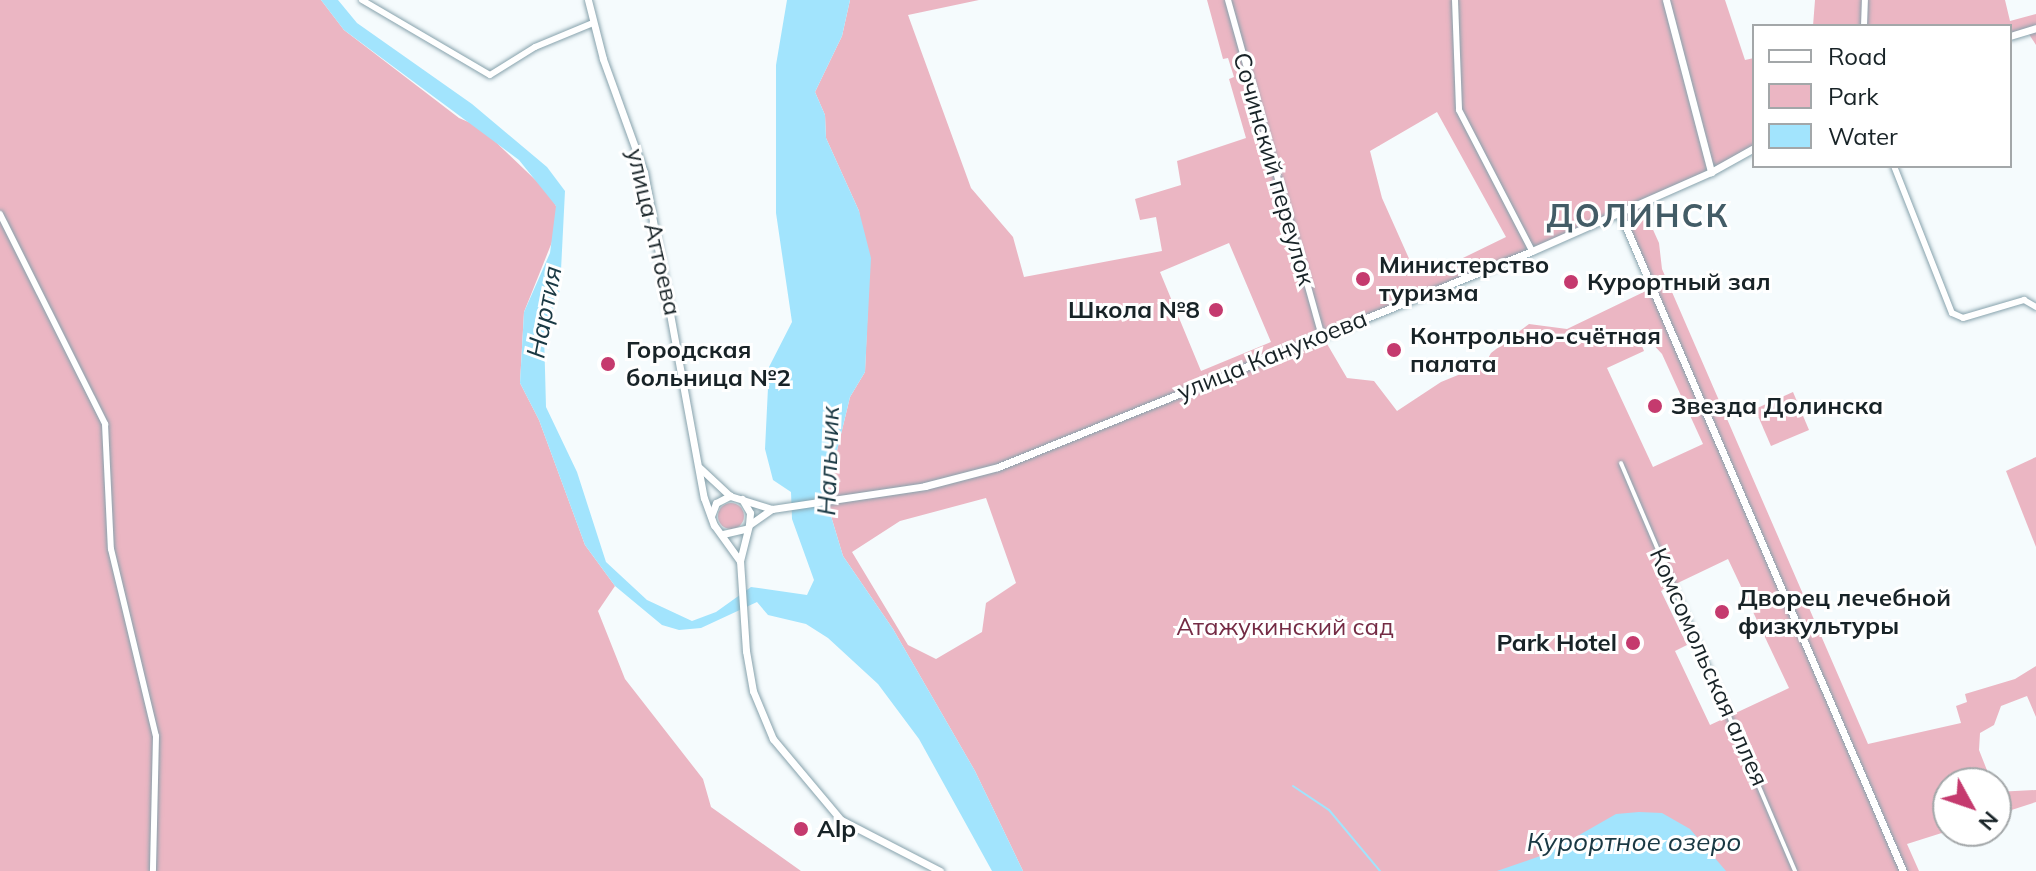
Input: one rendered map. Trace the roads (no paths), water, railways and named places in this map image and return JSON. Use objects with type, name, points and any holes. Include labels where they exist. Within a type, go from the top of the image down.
[{"type":"street","points":[[362,0],[490,75],[535,47],[593,23]]},
{"type":"street","name":"улица Аттоева","points":[[588,0],[644,172],[711,519]]},
{"type":"street","name":"Сочинский переулок","points":[[1228,0],[1322,337]]},
{"type":"street","points":[[1455,0],[1459,110],[1532,251]]},
{"type":"street","points":[[1666,0],[1711,172]]},
{"type":"street","points":[[1864,24],[1865,0]]},
{"type":"street","points":[[2012,35],[2036,28]]},
{"type":"street","name":"улица Канукоева","points":[[772,509],[925,486],[998,467],[1532,251],[1711,172],[1752,149]]},
{"type":"street","points":[[1895,168],[1952,313],[1963,318],[2024,300],[2036,307]]},
{"type":"street","points":[[1619,211],[1903,871]]},
{"type":"street","points":[[0,214],[105,424],[111,549],[156,736],[153,871]]},
{"type":"street","name":"Комсомольская аллея","points":[[1621,463],[1795,871]]},
{"type":"street","points":[[700,468],[730,496],[772,509]]},
{"type":"street","points":[[730,496],[716,503],[711,519],[740,561]]},
{"type":"street","points":[[740,498],[749,507],[740,561],[746,651],[767,727],[813,792],[855,830],[940,871]]},
{"type":"street","points":[[723,534],[747,527],[772,509]]},
{"type":"water","points":[[321,0],[338,0],[357,23],[472,104],[547,167],[565,191],[560,290],[544,333],[546,407],[577,472],[606,562],[647,600],[692,621],[716,612],[751,587],[807,595],[814,580],[792,519],[791,492],[773,480],[765,449],[769,367],[792,322],[776,213],[776,65],[787,0],[850,0],[842,36],[815,92],[825,115],[826,138],[859,211],[871,258],[865,372],[850,397],[828,488],[831,516],[843,556],[893,629],[975,771],[1023,871],[992,871],[919,739],[878,684],[828,638],[806,624],[768,615],[757,602],[701,628],[679,630],[662,625],[615,586],[585,545],[539,420],[520,383],[524,312],[550,253],[556,206],[519,160],[344,30]]},
{"type":"water","name":"Курортное озеро","points":[[1662,813],[1690,829],[1726,871],[1497,871],[1546,854],[1616,814]]},
{"type":"waterway","points":[[1293,786],[1329,810],[1380,871]]},
{"type":"place","name":"Министерство туризма","points":[[1363,279]]},
{"type":"place","name":"Курортный зал","points":[[1571,282]]},
{"type":"place","name":"Школа №8","points":[[1216,310]]},
{"type":"place","name":"Контрольно-счётная палата","points":[[1394,350]]},
{"type":"place","name":"Городская больница №2","points":[[608,364]]},
{"type":"place","name":"Звезда Долинска","points":[[1655,406]]},
{"type":"place","name":"Дворец лечебной физкультуры","points":[[1722,612]]},
{"type":"place","name":"Park Hotel","points":[[1633,643]]},
{"type":"place","name":"Alp","points":[[801,829]]},
{"type":"district","name":"ДОЛИНСК","points":[[1638,215]]},
{"type":"water label","name":"Нартия","points":[[544,312]]},
{"type":"water label","name":"Нальчик","points":[[828,461]]},
{"type":"park label","name":"Атажукинский сад","points":[[1285,627]]}]
